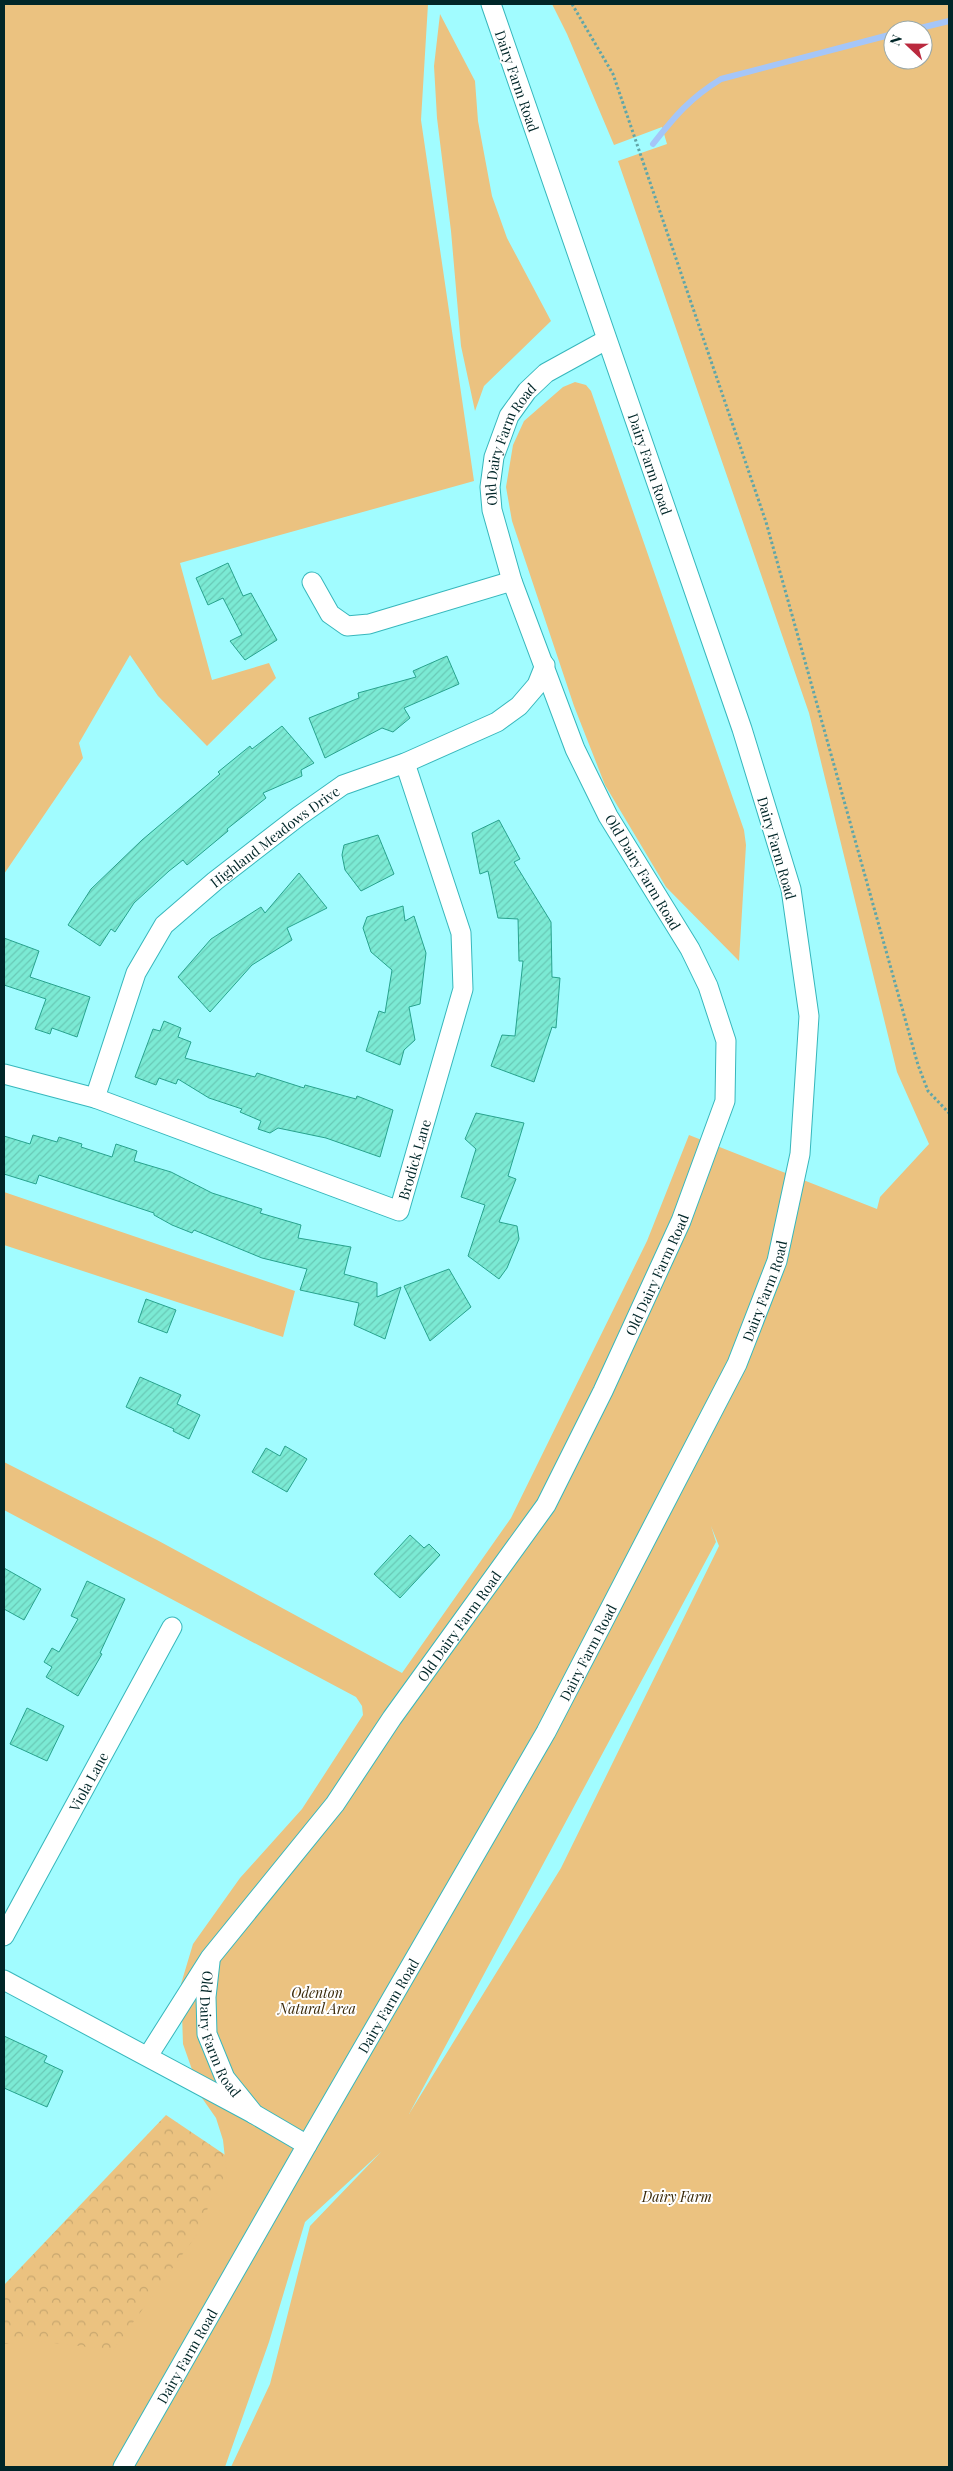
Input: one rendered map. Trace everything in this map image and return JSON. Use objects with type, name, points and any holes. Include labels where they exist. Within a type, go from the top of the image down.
[{"type":"street","name":"Dairy Farm Road","points":[[123,2467],[306,2145],[546,1732],[738,1364],[777,1261],[800,1154],[809,1016],[791,889],[742,729],[491,4]]},
{"type":"street","name":"Old Dairy Farm Road","points":[[306,2145],[254,2114],[225,2078],[207,2034],[206,1997],[210,1958],[335,1804],[392,1718],[546,1505],[604,1390],[681,1221],[725,1101],[726,1041],[708,986],[690,949],[608,816],[575,749],[512,581],[492,510],[490,487],[494,457],[508,416],[528,391],[546,373],[606,340]]},
{"type":"street","points":[[312,582],[330,614],[347,626],[369,624],[512,581]]},
{"type":"street","name":"Highland Meadows Drive","points":[[95,1098],[136,973],[164,925],[215,881],[299,816],[343,786],[405,763],[497,722],[520,706],[537,685],[545,665]]},
{"type":"street","name":"Brodick Lane","points":[[4,1074],[95,1098],[399,1211],[463,989],[461,933],[405,763]]},
{"type":"street","name":"Viola Lane","points":[[4,1936],[172,1627]]},
{"type":"street","points":[[148,2056],[210,1958]]},
{"type":"street","points":[[4,1980],[254,2114]]},
{"type":"path","points":[[572,4],[613,74],[766,522],[918,1065],[928,1091],[949,1113]]},
{"type":"green space","points":[[4,4],[428,4],[421,120],[474,481],[180,563],[212,680],[269,663],[276,678],[207,746],[158,696],[130,655],[79,743],[83,758],[4,874]]},
{"type":"green space","name":"Dairy Farm","points":[[552,4],[949,4],[949,2467],[231,2467],[270,2384],[310,2226],[381,2152],[305,2222],[269,2342],[225,2467],[4,2467],[4,2344],[37,2341],[113,2350],[198,2233],[213,2195],[228,2186],[223,2140],[216,2118],[202,2098],[183,2044],[181,1984],[193,1944],[240,1878],[302,1809],[363,1715],[362,1706],[356,1697],[4,1510],[4,1462],[157,1540],[402,1673],[511,1518],[647,1241],[689,1135],[877,1209],[880,1197],[929,1144],[897,1072],[809,713],[618,161],[667,144],[662,127],[614,145],[567,34]],"holes":[[[711,1526],[719,1546],[561,1868],[409,2114],[716,1542]]]},
{"type":"green space","points":[[440,14],[475,81],[478,121],[492,196],[507,238],[551,321],[484,386],[475,411],[461,346],[451,231],[437,118],[434,66]]},
{"type":"green space","points":[[575,382],[586,385],[591,391],[744,830],[746,845],[739,961],[666,887],[605,785],[574,706],[512,521],[506,487],[513,445],[524,421],[563,387]]},
{"type":"green space","points":[[4,1192],[295,1291],[283,1337],[4,1245]]},
{"type":"green space","points":[[166,2115],[252,2173],[73,2467],[4,2467],[4,2285]]},
{"type":"building","points":[[228,563],[243,596],[251,593],[277,640],[245,660],[230,641],[242,635],[223,598],[208,605],[196,578]]},
{"type":"building","points":[[447,656],[459,684],[404,708],[410,718],[393,732],[382,728],[325,758],[309,718],[359,698],[358,693],[416,677],[413,671]]},
{"type":"building","points":[[282,726],[314,763],[301,770],[302,776],[263,793],[266,798],[227,829],[228,831],[187,865],[183,860],[169,871],[134,903],[115,932],[111,929],[100,946],[68,925],[91,889],[142,840],[220,774],[218,772],[250,746],[252,749]]},
{"type":"building","points":[[499,820],[520,859],[514,862],[551,922],[552,977],[560,978],[556,1028],[552,1027],[534,1082],[491,1066],[502,1035],[515,1036],[523,961],[519,961],[518,919],[498,918],[488,871],[480,874],[472,833]]},
{"type":"building","points":[[378,835],[394,874],[361,891],[345,870],[342,855],[344,845]]},
{"type":"building","points":[[299,873],[327,908],[287,928],[292,940],[252,965],[210,1012],[178,977],[211,939],[261,907],[265,913]]},
{"type":"building","points":[[403,906],[405,921],[414,916],[426,953],[420,1004],[409,1007],[415,1040],[404,1050],[400,1065],[366,1051],[379,1011],[385,1013],[392,970],[371,952],[363,928],[367,917]]},
{"type":"building","points":[[4,938],[39,951],[30,977],[90,997],[77,1037],[52,1028],[50,1034],[35,1029],[46,999],[4,985]]},
{"type":"building","points":[[164,1021],[181,1028],[178,1037],[191,1042],[185,1058],[255,1077],[257,1073],[304,1088],[305,1085],[356,1099],[357,1096],[393,1110],[380,1157],[326,1138],[278,1128],[270,1133],[258,1129],[261,1121],[240,1112],[242,1109],[209,1098],[178,1079],[176,1084],[159,1078],[156,1085],[135,1077],[153,1029],[160,1031]]},
{"type":"building","points":[[476,1113],[524,1123],[508,1176],[516,1179],[499,1222],[517,1226],[519,1239],[507,1268],[499,1279],[468,1256],[485,1205],[461,1197],[476,1149],[465,1139]]},
{"type":"building","points":[[33,1135],[57,1142],[59,1137],[82,1144],[81,1147],[112,1157],[116,1144],[137,1151],[134,1161],[171,1172],[212,1193],[262,1209],[260,1213],[301,1225],[298,1238],[351,1247],[344,1274],[377,1283],[377,1297],[401,1287],[385,1339],[354,1325],[359,1303],[300,1290],[307,1269],[262,1258],[194,1230],[192,1233],[172,1225],[154,1215],[154,1213],[39,1175],[36,1184],[4,1174],[4,1136],[30,1144]]},
{"type":"building","points":[[449,1269],[471,1307],[430,1341],[404,1286]]},
{"type":"building","points":[[146,1299],[176,1310],[167,1333],[138,1322]]},
{"type":"building","points":[[140,1377],[181,1395],[177,1404],[200,1415],[189,1439],[173,1431],[174,1429],[126,1407]]},
{"type":"building","points":[[285,1446],[307,1459],[287,1492],[252,1472],[266,1448],[280,1456]]},
{"type":"building","points":[[410,1535],[424,1548],[429,1544],[440,1555],[400,1598],[374,1574]]},
{"type":"building","points":[[4,1568],[41,1589],[24,1620],[4,1609]]},
{"type":"building","points":[[87,1581],[125,1599],[100,1653],[102,1654],[78,1696],[46,1677],[52,1667],[44,1662],[52,1648],[59,1652],[78,1619],[71,1616]]},
{"type":"building","points":[[27,1708],[64,1726],[47,1761],[10,1744]]},
{"type":"building","points":[[4,2036],[47,2056],[44,2062],[63,2071],[47,2107],[4,2088]]},
{"type":"waterway","points":[[933,25],[949,21]]},
{"type":"waterway","points":[[653,144],[684,108],[700,93],[721,79],[883,37]]},
{"type":"park label","name":"Odenton Natural Area","points":[[317,2000]]}]
